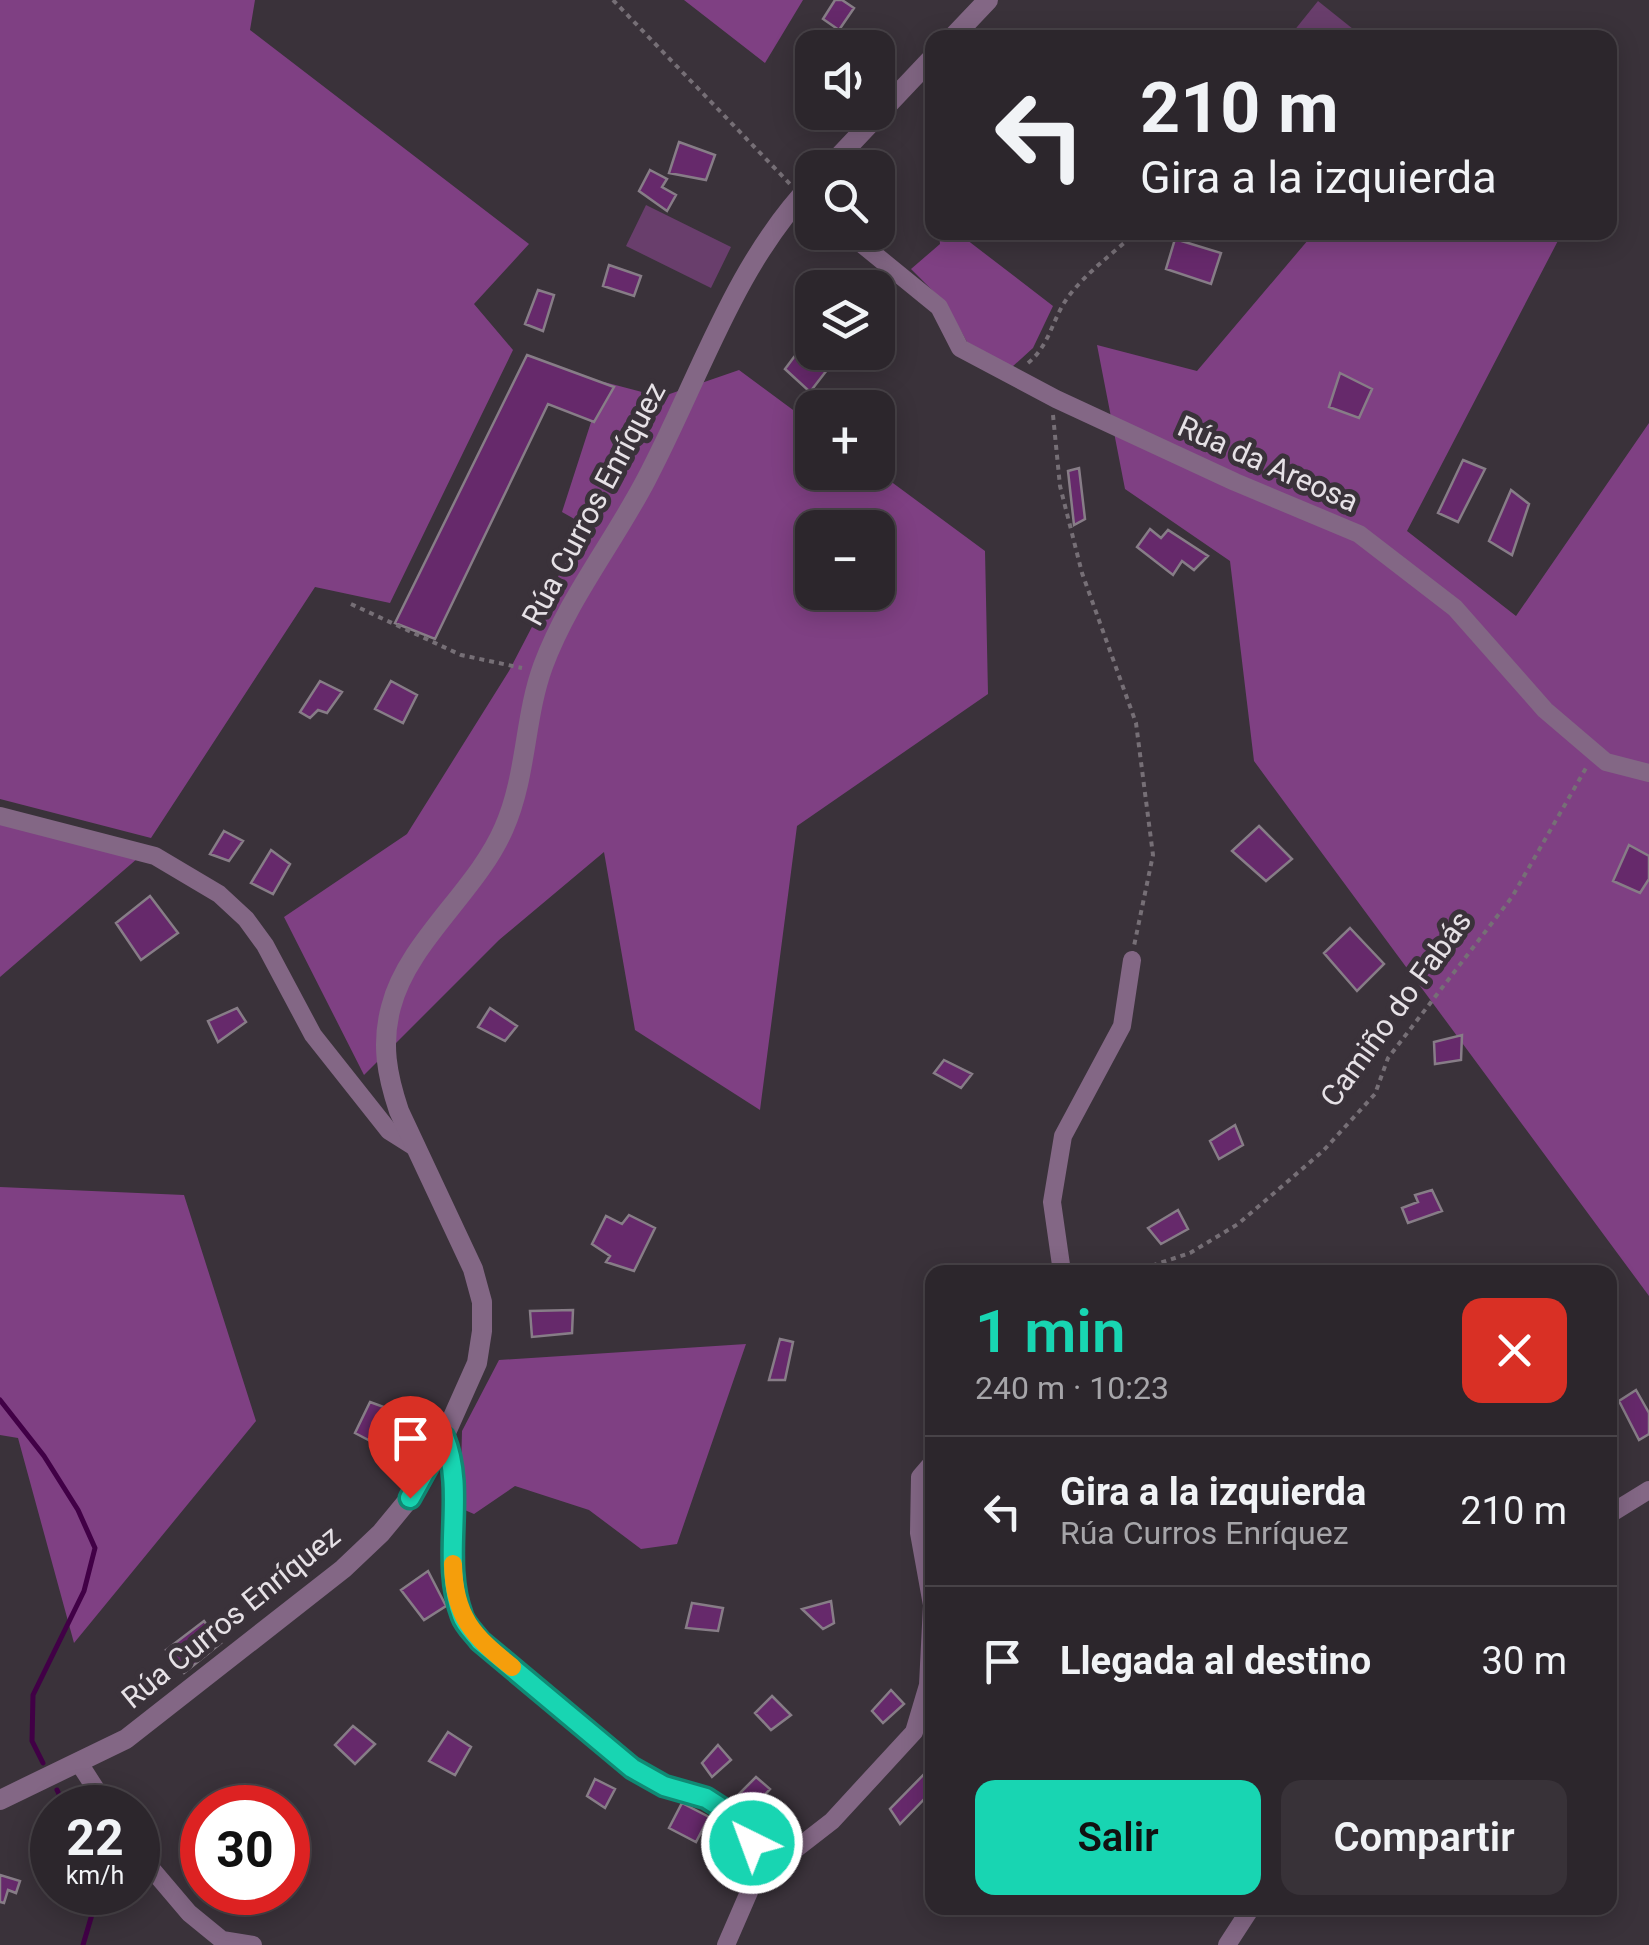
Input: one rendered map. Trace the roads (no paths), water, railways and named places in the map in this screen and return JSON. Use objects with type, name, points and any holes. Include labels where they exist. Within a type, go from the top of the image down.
[{"type":"street","points":[[960,30],[988,0]]},
{"type":"street","points":[[845,150],[925,65]]},
{"type":"street","name":"Rúa Curros Enríquez","points":[[0,1800],[126,1739],[343,1568],[382,1534],[410,1498],[444,1437],[477,1363],[482,1302],[474,1269],[394,1097],[386,1058],[392,1003],[408,968],[503,831],[518,790],[541,672],[558,629],[646,481],[741,282],[767,237],[795,208]]},
{"type":"street","name":"Rúa da Areosa","points":[[869,250],[939,307],[960,348],[1235,482],[1359,534],[1455,608],[1545,710],[1606,762],[1649,773]]},
{"type":"street","points":[[0,816],[155,856],[219,894],[246,918],[265,946],[313,1035],[388,1130],[416,1148]]},
{"type":"street","points":[[1061,1265],[1052,1202],[1062,1136],[1122,1026],[1132,960]]},
{"type":"street","points":[[444,1437],[454,1461],[454,1579],[462,1618],[480,1641],[632,1768],[664,1786],[706,1798],[734,1816],[752,1843],[759,1869],[726,1945]]},
{"type":"street","points":[[925,1472],[920,1477],[919,1533],[925,1566]]},
{"type":"street","points":[[1617,1510],[1649,1490]]},
{"type":"street","points":[[759,1869],[784,1859],[832,1821],[914,1732],[925,1695]]},
{"type":"street","points":[[79,1763],[93,1785]]},
{"type":"street","points":[[160,1880],[188,1914],[222,1940],[253,1945]]},
{"type":"street","points":[[1227,1945],[1246,1915]]},
{"type":"waterway","points":[[0,1400],[44,1456],[78,1510],[95,1548],[84,1591],[33,1695],[32,1741],[43,1763]]},
{"type":"waterway","points":[[83,1945],[92,1915]]}]
